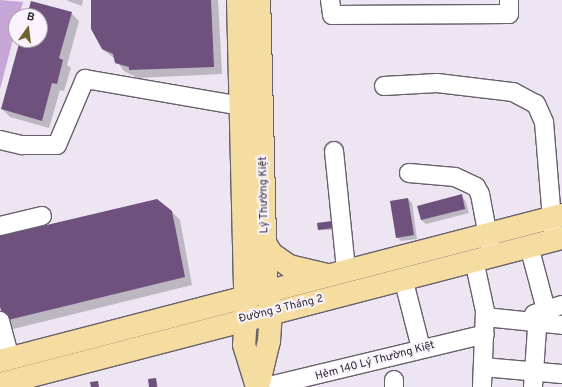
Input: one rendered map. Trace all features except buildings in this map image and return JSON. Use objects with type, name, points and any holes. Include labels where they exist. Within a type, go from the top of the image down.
[{"type":"main road","name":"Lý Thường Kiệt","points":[[238,0],[246,318],[244,345],[257,387]]},
{"type":"main road","name":"Lý Thường Kiệt","points":[[257,387],[269,341],[271,313],[269,290],[266,279],[259,0]]},
{"type":"main road","points":[[488,234],[557,217]]},
{"type":"main road","name":"Đường 3 Tháng 2","points":[[5,360],[245,296],[488,234]]},
{"type":"main road","name":"Đường 3 Tháng 2","points":[[0,384],[246,318],[271,313],[558,238]]},
{"type":"main road","points":[[265,243],[272,254],[289,266],[338,272]]},
{"type":"main road","points":[[215,304],[234,283],[244,265]]},
{"type":"main road","points":[[212,327],[247,358]]},
{"type":"street","points":[[330,0],[332,15],[509,7]]},
{"type":"street","points":[[0,140],[22,145],[57,145],[85,79],[240,106]]},
{"type":"street","points":[[384,86],[437,83],[506,91],[513,92],[536,104],[544,122],[557,217],[558,238]]},
{"type":"street","points":[[334,151],[338,272]]},
{"type":"street","points":[[409,173],[455,176],[476,187],[480,194],[488,234],[483,258],[485,326],[482,387]]},
{"type":"street","points":[[0,226],[42,216]]},
{"type":"street","points":[[529,246],[546,313],[533,379]]},
{"type":"street","points":[[403,278],[421,348]]},
{"type":"street","name":"Hẻm 140 Lý Thường Kiệt","points":[[265,387],[355,367],[421,348],[485,326],[546,313],[562,325]]},
{"type":"street","points":[[0,321],[5,360]]},
{"type":"street","points":[[483,367],[533,379],[562,374]]},
{"type":"shaded area","points":[[0,0],[23,2],[21,8],[8,8],[8,48],[11,48],[0,89]]}]
